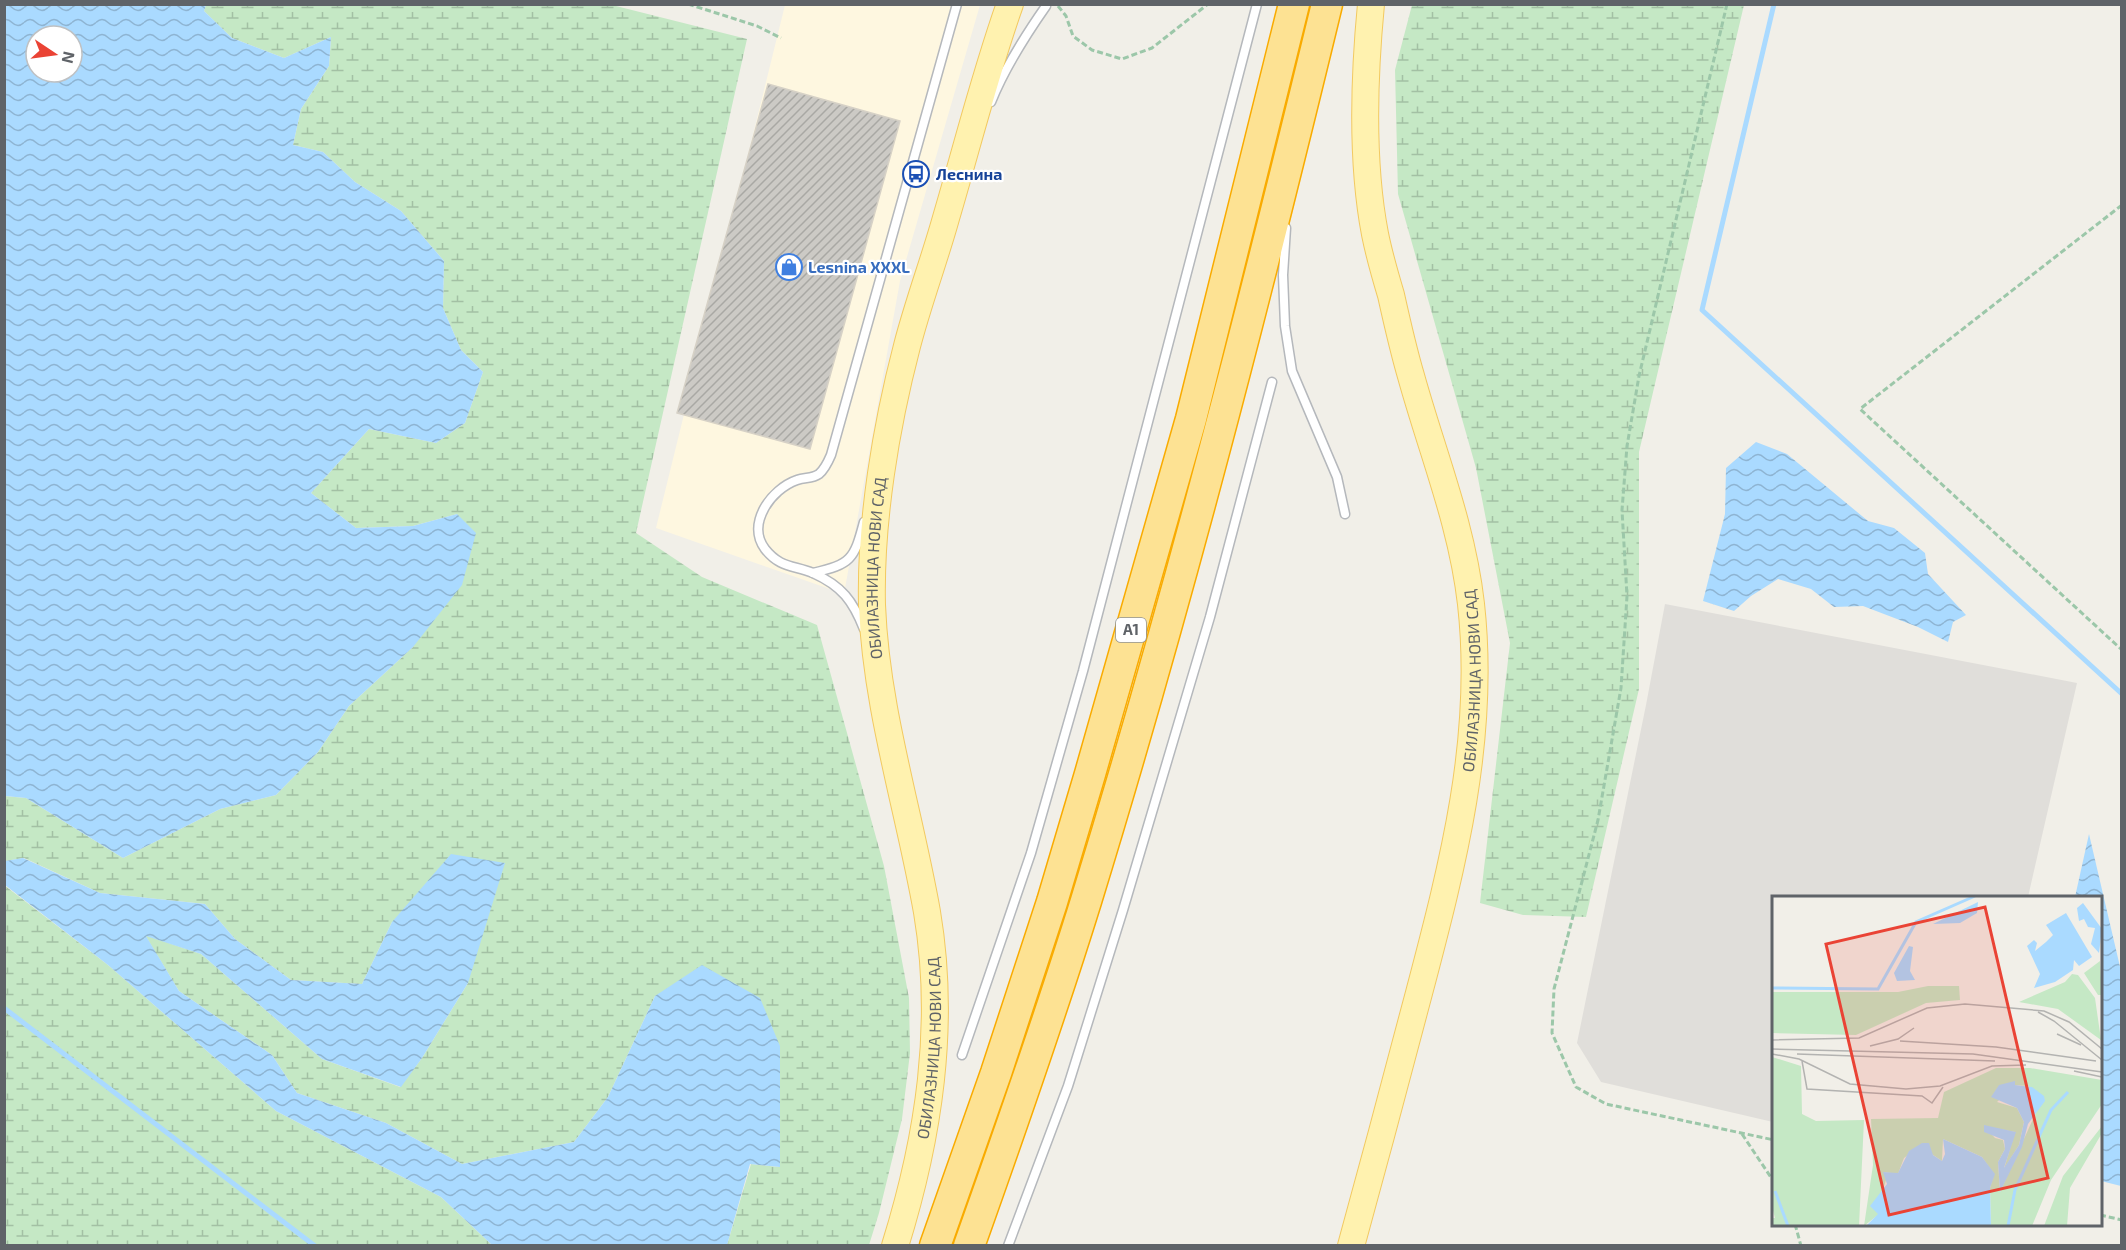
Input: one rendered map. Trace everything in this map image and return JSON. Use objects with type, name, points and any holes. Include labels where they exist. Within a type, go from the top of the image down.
[{"type":"highway","name":"A1","points":[[935,1245],[996,1073],[1052,902],[1090,774],[1191,419],[1294,4]]},
{"type":"highway","name":"A1","points":[[969,1245],[1036,1055],[1121,782],[1221,429],[1327,4]]},
{"type":"main road","name":"ОБИЛАЗНИЦА НОВИ САД","points":[[895,1245],[921,1149],[932,1078],[936,1024],[927,916],[893,752],[876,650],[872,563],[889,432],[907,347],[1010,4]]},
{"type":"main road","name":"ОБИЛАЗНИЦА НОВИ САД","points":[[1351,1245],[1400,1067],[1452,863],[1470,761],[1476,683],[1471,603],[1460,537],[1411,376],[1375,233],[1366,132],[1366,84],[1371,4]]},
{"type":"lane","points":[[876,650],[869,641],[855,607],[842,591],[813,573],[790,568],[770,555],[759,537],[759,518],[770,501],[782,489],[798,479],[811,478],[820,473],[827,465],[831,455],[957,4]]},
{"type":"lane","points":[[962,1055],[1031,853],[1083,671],[1257,4]]},
{"type":"lane","points":[[987,114],[1000,81],[1024,38],[1046,6]]},
{"type":"lane","points":[[947,215],[982,124]]},
{"type":"lane","points":[[1287,208],[1290,153]]},
{"type":"lane","points":[[1286,219],[1283,275],[1285,326],[1292,371],[1337,477],[1345,514]]},
{"type":"lane","points":[[1008,1245],[1068,1086],[1123,910],[1210,617],[1272,382]]},
{"type":"lane","points":[[813,573],[835,568],[852,556],[858,545],[871,501],[880,490]]},
{"type":"path","points":[[688,4],[757,26],[781,38]]},
{"type":"path","points":[[1057,4],[1066,15],[1073,36],[1092,50],[1122,59],[1152,48],[1208,4]]},
{"type":"path","points":[[1727,4],[1640,376],[1627,446],[1622,510],[1627,596],[1621,688],[1598,820],[1554,990],[1552,1033],[1576,1087],[1606,1104],[1772,1140]]},
{"type":"path","points":[[2121,205],[1860,409],[2121,650]]},
{"type":"path","points":[[1742,1134],[1772,1180]]},
{"type":"path","points":[[2102,1215],[2121,1220]]},
{"type":"path","points":[[1796,1226],[1801,1245]]},
{"type":"shaded area","points":[[785,5],[980,5],[900,281],[844,594],[656,528]]},
{"type":"shaded area","points":[[1665,604],[2077,683],[2028,896],[1772,896],[1772,1122],[1601,1082],[1577,1043]]},
{"type":"green space","points":[[206,5],[612,5],[747,39],[636,533],[702,577],[817,625],[884,866],[909,998],[910,1053],[902,1119],[869,1245],[727,1245],[751,1164],[779,1167],[655,996],[608,1097],[574,1142],[462,1164],[386,1123],[297,1093],[272,1055],[179,991],[145,935],[201,954],[322,1059],[400,1087],[422,1058],[468,983],[392,922],[362,984],[291,980],[235,939],[205,904],[100,893],[24,858],[5,861],[4,796],[26,798],[123,858],[220,809],[276,795],[318,752],[349,706],[413,647],[457,514],[413,526],[356,528],[311,493],[369,429],[436,443],[465,423],[483,372],[461,350],[443,308],[444,261],[401,211],[355,182],[323,152],[293,145],[301,109],[329,66],[331,37],[284,58],[232,38],[204,11]]},
{"type":"green space","points":[[1412,5],[1744,5],[1639,452],[1639,689],[1586,917],[1523,915],[1480,903],[1510,643],[1476,468],[1398,194],[1395,70]]},
{"type":"green space","points":[[4,885],[108,965],[276,1111],[441,1197],[492,1245],[5,1245]]},
{"type":"water","points":[[4,5],[206,5],[204,11],[232,38],[284,58],[331,37],[329,66],[301,109],[293,145],[323,152],[355,182],[401,211],[444,261],[443,308],[461,350],[483,372],[465,423],[436,443],[369,429],[311,493],[356,528],[413,526],[457,514],[476,533],[462,585],[413,647],[349,706],[318,752],[276,795],[220,809],[123,858],[26,798],[5,796]]},
{"type":"water","points":[[1756,442],[1787,454],[1868,521],[1894,528],[1925,553],[1928,574],[1966,615],[1953,622],[1948,642],[1918,627],[1863,606],[1834,607],[1811,589],[1778,579],[1751,596],[1734,611],[1703,601],[1725,514],[1726,468]]},
{"type":"water","points":[[2089,834],[2121,971],[2121,1186],[2102,1181],[2102,896],[2075,896]]},
{"type":"water","points":[[451,854],[505,863],[468,983],[422,1058],[401,1087],[322,1059],[201,954],[146,936],[179,991],[272,1055],[297,1093],[386,1123],[462,1164],[574,1142],[608,1097],[655,996],[702,965],[760,998],[780,1046],[780,1167],[750,1164],[727,1245],[492,1245],[441,1197],[276,1111],[108,965],[5,885],[5,861],[23,858],[100,893],[205,904],[235,939],[291,980],[362,984],[392,922]]},
{"type":"building","name":"Lesnina XXXL","points":[[768,84],[900,121],[810,449],[677,413]]},
{"type":"waterway","points":[[1774,4],[1702,310],[2122,694]]},
{"type":"waterway","points":[[4,1008],[315,1246]]},
{"type":"place","name":"Леснина","points":[[916,174]]},
{"type":"place","name":"Lesnina XXXL","points":[[789,267]]}]
